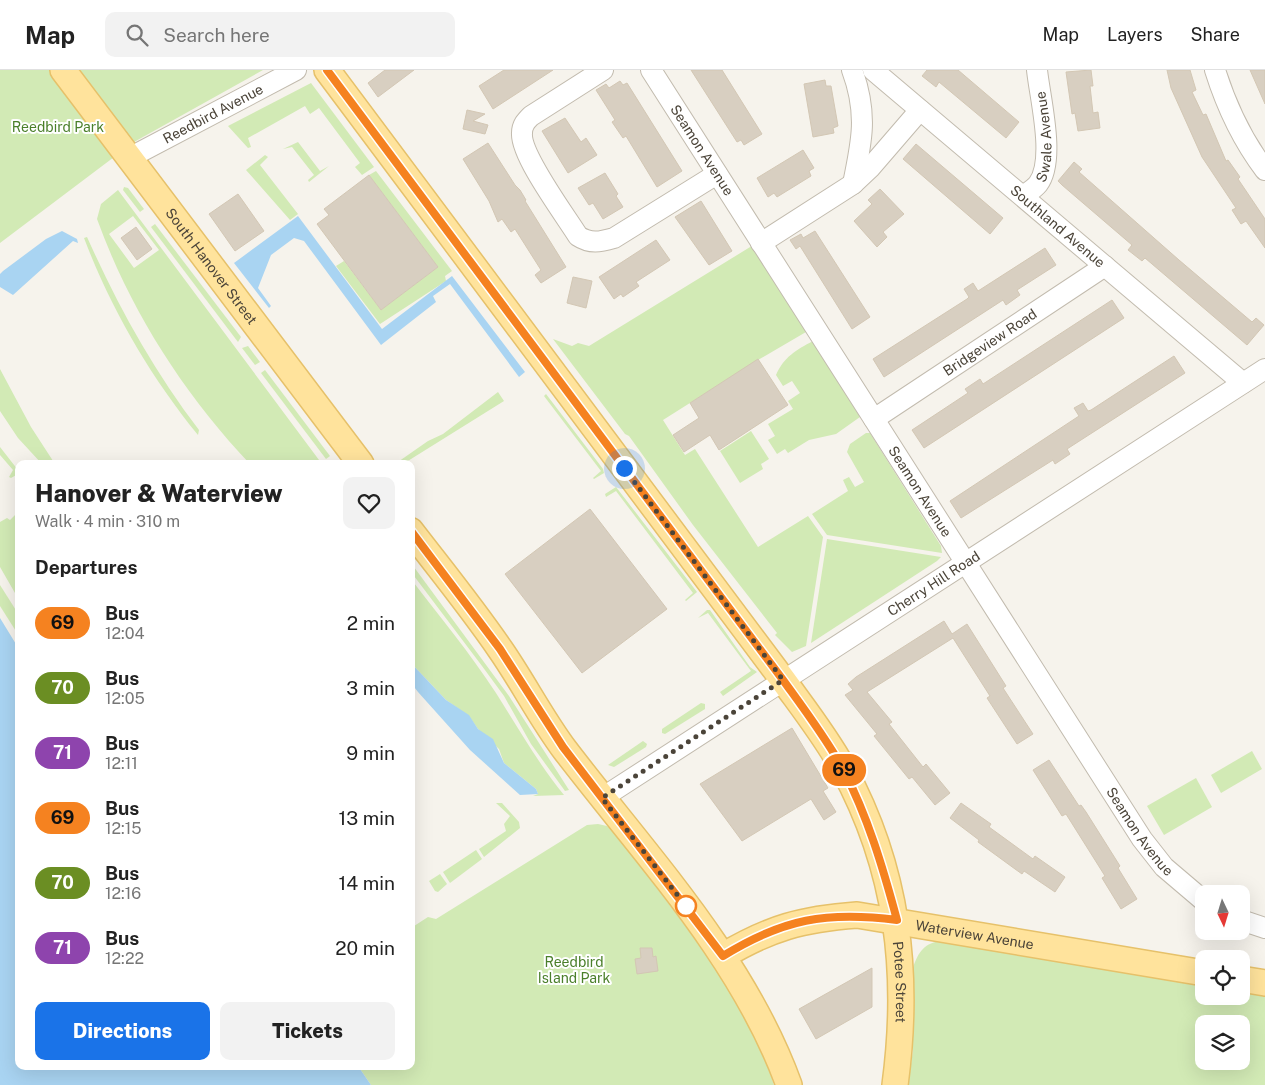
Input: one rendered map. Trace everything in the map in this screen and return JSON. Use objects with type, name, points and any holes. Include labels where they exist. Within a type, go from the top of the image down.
[{"type":"main road","name":"South Hanover Street","points":[[63,70],[358,460]]},
{"type":"main road","name":"Potee Street","points":[[327,70],[783,680],[843,768],[877,847],[897,920],[902,1006],[895,1085]]},
{"type":"main road","points":[[415,536],[500,649],[545,720],[602,798],[723,956],[756,1009],[777,1052],[789,1085]]},
{"type":"main road","name":"Waterview Avenue","points":[[723,956],[756,936],[789,924],[857,915],[897,920],[1195,971]]},
{"type":"main road","points":[[1250,980],[1265,983]]},
{"type":"street","name":"Reedbird Avenue","points":[[129,158],[296,70]]},
{"type":"street","points":[[603,70],[531,116],[524,123],[522,132],[525,153],[578,236],[585,241],[595,242],[614,238],[717,174]]},
{"type":"street","name":"Seamon Avenue","points":[[651,70],[1142,839],[1164,867],[1195,893]]},
{"type":"street","points":[[852,70],[861,105],[863,132],[853,184]]},
{"type":"street","name":"Southland Avenue","points":[[873,70],[1243,384]]},
{"type":"street","name":"Swale Avenue","points":[[1022,196],[1038,184],[1046,160],[1048,133],[1042,112],[1037,70]]},
{"type":"street","points":[[1215,70],[1222,91],[1242,134],[1264,168]]},
{"type":"street","points":[[762,243],[853,184],[870,168],[920,110]]},
{"type":"street","name":"Bridgeview Road","points":[[874,419],[1105,266]]},
{"type":"street","name":"Cherry Hill Road","points":[[602,798],[1265,369]]},
{"type":"street","points":[[1250,923],[1265,928]]},
{"type":"green space","name":"Reedbird Park","points":[[0,70],[263,70],[134,142],[0,243]]},
{"type":"green space","points":[[311,83],[374,167],[362,175],[355,167],[360,163],[319,108],[310,114],[305,106],[248,138],[251,147],[248,148],[228,126]]},
{"type":"green space","points":[[298,142],[320,171],[329,166],[309,182],[308,180],[314,175],[292,147],[283,149]]},
{"type":"green space","points":[[265,155],[268,157],[260,165],[298,214],[290,220],[246,170]]},
{"type":"green space","points":[[376,171],[452,271],[445,276],[446,281],[380,324],[336,266],[344,261],[381,310],[438,267],[369,175]]},
{"type":"green space","points":[[124,187],[128,188],[144,209],[140,212],[123,190]]},
{"type":"green space","points":[[118,190],[319,460],[246,460],[202,409],[161,349],[125,286],[97,219],[101,204]],"holes":[[[133,216],[159,250],[134,268],[109,234]]]},
{"type":"green space","points":[[155,224],[241,337],[238,342],[151,227]]},
{"type":"green space","points":[[87,237],[137,337],[166,384],[199,430],[198,435],[180,413],[133,341],[106,290],[84,238]]},
{"type":"green space","points":[[755,244],[807,329],[806,332],[663,420],[685,455],[695,449],[758,547],[808,516],[823,537],[806,646],[792,652],[775,635],[777,633],[693,525],[629,436],[625,434],[553,339],[572,346],[578,343],[589,346]]},
{"type":"green space","points":[[813,341],[860,417],[836,434],[809,440],[788,453],[785,449],[777,454],[768,440],[775,436],[768,424],[793,409],[788,401],[800,393],[792,381],[783,386],[776,375],[783,363],[791,355]]},
{"type":"green space","points":[[248,346],[260,362],[255,365],[242,348]]},
{"type":"green space","points":[[0,369],[31,427],[52,460],[38,460],[18,438],[0,411]]},
{"type":"green space","points":[[265,370],[330,456],[326,459],[261,373]]},
{"type":"green space","points":[[498,392],[504,401],[409,460],[401,460],[428,441],[443,434]]},
{"type":"green space","points":[[546,394],[603,469],[604,473],[593,478],[601,471],[544,396]]},
{"type":"green space","points":[[751,431],[769,459],[761,464],[763,469],[740,483],[720,451]]},
{"type":"green space","points":[[866,433],[870,433],[941,546],[942,553],[827,535],[812,514],[848,491],[843,480],[849,477],[855,487],[864,482],[847,452],[850,444]]},
{"type":"green space","points":[[0,447],[15,466],[15,476],[9,477],[13,470],[0,455]]},
{"type":"green space","points":[[616,487],[697,592],[686,601],[693,593],[616,491],[606,497],[605,494]]},
{"type":"green space","points":[[15,515],[15,593],[0,567],[0,522],[7,518],[10,520]]},
{"type":"green space","points":[[827,539],[941,557],[811,643]]},
{"type":"green space","points":[[415,568],[509,696],[569,790],[565,791],[531,744],[504,696],[415,577]]},
{"type":"green space","points":[[415,584],[476,664],[537,758],[564,795],[533,796],[538,794],[536,789],[504,763],[499,749],[478,729],[469,716],[446,700],[415,667]]},
{"type":"green space","points":[[0,585],[15,609],[15,630],[0,606]]},
{"type":"green space","points":[[707,610],[710,610],[750,667],[757,672],[723,696],[720,692],[751,671],[708,613],[698,618]]},
{"type":"green space","points":[[701,703],[705,704],[705,709],[665,734],[662,733],[662,729]]},
{"type":"green space","points":[[643,741],[647,744],[646,747],[614,767],[608,765]]},
{"type":"green space","points":[[1252,751],[1262,769],[1221,793],[1211,775]]},
{"type":"green space","points":[[1196,778],[1212,807],[1164,835],[1147,806]]},
{"type":"green space","points":[[496,803],[502,803],[519,822],[520,828],[484,857],[479,849],[506,831],[504,824],[510,816]]},
{"type":"green space","name":"Reedbird Island Park","points":[[598,824],[607,826],[613,831],[681,921],[726,985],[762,1052],[774,1085],[371,1085],[361,1070],[415,1070],[415,925],[428,917],[436,919],[587,825]]},
{"type":"green space","points":[[476,850],[482,859],[450,883],[443,872]]},
{"type":"green space","points":[[440,874],[447,884],[438,892],[435,891],[429,881]]},
{"type":"green space","points":[[942,941],[1195,982],[1195,1005],[1250,1005],[1250,990],[1265,992],[1265,1085],[908,1085],[913,1050],[913,968],[917,957],[931,943]]},
{"type":"water","points":[[298,216],[382,329],[452,276],[525,372],[519,377],[450,284],[433,296],[436,302],[381,345],[304,241],[294,238],[271,255],[258,288],[271,306],[269,308],[234,263]]},
{"type":"water","points":[[62,231],[77,239],[78,243],[73,241],[13,295],[0,287],[0,274],[3,271],[46,239]]},
{"type":"water","points":[[0,618],[15,642],[15,1070],[361,1070],[371,1085],[0,1085]]},
{"type":"water","points":[[415,667],[446,700],[469,715],[478,729],[493,739],[504,763],[536,789],[538,794],[520,795],[470,750],[415,688]]},
{"type":"building","points":[[385,70],[414,70],[378,97],[368,83]]},
{"type":"building","points":[[504,70],[553,70],[493,109],[479,86]]},
{"type":"building","points":[[691,70],[722,70],[762,134],[744,145],[741,140],[737,142]]},
{"type":"building","points":[[927,70],[958,70],[1019,122],[1006,138],[939,82],[936,87],[922,76]]},
{"type":"building","points":[[1091,70],[1093,86],[1090,86],[1093,113],[1098,112],[1100,128],[1078,131],[1075,113],[1072,114],[1066,72]]},
{"type":"building","points":[[1167,70],[1190,70],[1196,90],[1192,92],[1203,115],[1206,114],[1226,161],[1228,160],[1240,177],[1238,179],[1265,219],[1265,248],[1246,221],[1241,224],[1232,210],[1236,208],[1202,157],[1171,88]]},
{"type":"building","points":[[1250,70],[1265,70],[1265,104]]},
{"type":"building","points":[[825,80],[826,86],[831,86],[838,126],[833,128],[834,133],[813,137],[804,84]]},
{"type":"building","points":[[620,81],[623,85],[627,83],[682,171],[657,187],[626,136],[623,138],[612,122],[615,120],[596,90],[606,84],[609,88]]},
{"type":"building","points":[[467,110],[485,114],[473,121],[488,125],[485,134],[463,129]]},
{"type":"building","points":[[565,118],[581,142],[586,138],[597,155],[568,173],[542,131]]},
{"type":"building","points":[[488,143],[520,190],[566,267],[541,283],[535,275],[541,270],[515,229],[511,232],[502,219],[498,222],[489,201],[463,159]]},
{"type":"building","points":[[916,144],[1003,218],[990,234],[903,159]]},
{"type":"building","points":[[803,150],[814,168],[809,171],[811,176],[777,197],[774,193],[768,197],[757,178]]},
{"type":"building","points":[[1074,162],[1082,169],[1079,172],[1179,260],[1252,322],[1256,318],[1264,325],[1247,345],[1145,258],[1142,261],[1128,250],[1132,245],[1058,181]]},
{"type":"building","points":[[605,173],[618,194],[616,196],[623,207],[603,219],[593,203],[589,205],[578,188]]},
{"type":"building","points":[[369,175],[438,267],[381,310],[317,224],[329,215],[324,209]]},
{"type":"building","points":[[880,189],[904,214],[883,232],[887,237],[877,247],[854,221],[872,204],[868,200]]},
{"type":"building","points":[[238,194],[264,231],[235,251],[209,214]]},
{"type":"building","points":[[701,201],[732,251],[709,265],[675,217]]},
{"type":"building","points":[[136,227],[152,249],[137,260],[121,238]]},
{"type":"building","points":[[815,231],[870,317],[852,329],[800,246],[796,249],[790,240],[801,234],[803,238]]},
{"type":"building","points":[[656,240],[670,260],[636,282],[639,286],[623,297],[621,294],[614,299],[599,277]]},
{"type":"building","points":[[1045,248],[1056,265],[1017,290],[1020,295],[1006,305],[1003,300],[884,377],[873,359],[967,299],[969,297],[964,289],[973,283],[978,291]]},
{"type":"building","points":[[573,277],[592,281],[586,308],[567,303]]},
{"type":"building","points":[[1112,300],[1124,318],[924,448],[912,430],[968,393],[965,389],[980,379],[983,384]]},
{"type":"building","points":[[1174,356],[1185,373],[1067,449],[1070,454],[1055,464],[1053,460],[961,518],[950,501],[1079,416],[1074,408],[1083,403],[1088,411],[1091,410]]},
{"type":"building","points":[[758,359],[788,405],[719,450],[710,435],[684,452],[673,435],[699,418],[690,403]]},
{"type":"building","points":[[590,509],[667,609],[582,673],[505,574]]},
{"type":"building","points":[[944,621],[952,634],[967,624],[1006,686],[1003,688],[1033,734],[1017,744],[987,698],[990,696],[953,638],[867,692],[892,722],[889,724],[923,767],[926,764],[950,793],[935,805],[912,777],[909,779],[874,736],[877,734],[845,695],[853,690],[848,684],[856,677]]},
{"type":"building","points":[[792,728],[828,788],[823,791],[836,812],[824,820],[811,799],[742,841],[700,784]]},
{"type":"building","points":[[1049,760],[1079,806],[1081,805],[1086,812],[1120,866],[1118,868],[1137,899],[1121,909],[1102,878],[1105,876],[1066,814],[1062,816],[1033,770]]},
{"type":"building","points":[[961,803],[991,824],[989,827],[1033,859],[1035,856],[1065,877],[1055,892],[1024,871],[1022,874],[978,842],[979,840],[950,818]]},
{"type":"building","points":[[640,948],[652,948],[653,957],[656,956],[658,971],[637,974],[635,959],[641,958]]},
{"type":"building","points":[[872,968],[872,1007],[816,1039],[799,1009]]},
{"type":"bus line","name":"69","points":[[327,70],[783,680],[822,735],[843,768],[861,807],[877,847],[897,920],[857,915],[789,924],[756,936],[723,956],[563,747],[500,649],[415,536]]},
{"type":"route","points":[[624,468],[783,680],[602,798],[686,906]]}]
